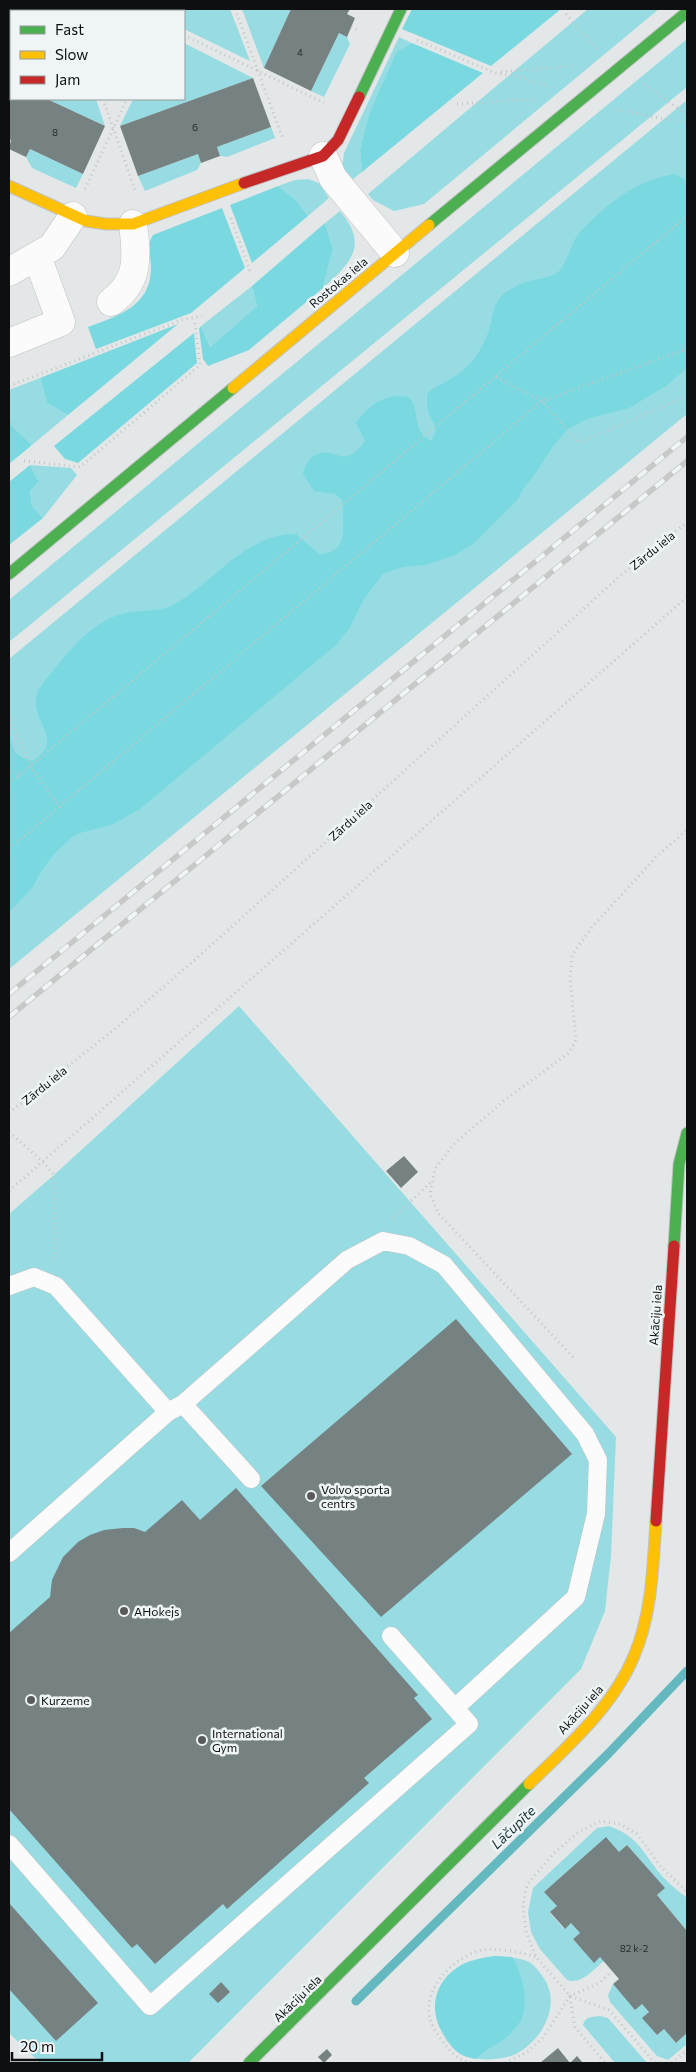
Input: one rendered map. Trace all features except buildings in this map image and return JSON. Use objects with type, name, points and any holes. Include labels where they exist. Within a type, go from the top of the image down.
[{"type":"street","points":[[9,186],[73,216],[106,224],[139,222],[293,165],[323,156],[338,140],[401,9]]},
{"type":"street","name":"Rostokas iela","points":[[9,574],[687,12]]},
{"type":"street","points":[[323,156],[341,189],[395,253]]},
{"type":"street","points":[[9,272],[52,248],[73,216]]},
{"type":"street","points":[[111,302],[126,289],[132,277],[139,222]]},
{"type":"street","points":[[9,343],[61,322],[37,256]]},
{"type":"street","name":"Akāciju iela","points":[[249,2063],[362,1953],[574,1737],[610,1698],[628,1670],[639,1645],[648,1610],[653,1560],[679,1164],[687,1133]]},
{"type":"lane","points":[[9,1553],[347,1260],[384,1241],[409,1246],[444,1265],[585,1434],[598,1460],[596,1514],[576,1597],[455,1708]]},
{"type":"lane","points":[[9,1286],[34,1277],[56,1286],[175,1408],[251,1479]]},
{"type":"lane","points":[[9,1844],[150,2006],[469,1724],[391,1636]]},
{"type":"path","points":[[235,9],[293,165]]},
{"type":"path","points":[[566,14],[598,51],[687,115]]},
{"type":"path","points":[[391,29],[495,73],[514,76],[545,85],[556,95],[658,118],[687,122]]},
{"type":"path","points":[[185,35],[349,115]]},
{"type":"path","points":[[495,73],[581,66],[620,68]]},
{"type":"path","points":[[457,104],[552,98],[556,95]]},
{"type":"path","points":[[103,100],[139,222]]},
{"type":"path","points":[[73,216],[127,100]]},
{"type":"path","points":[[221,191],[251,274]]},
{"type":"path","points":[[9,784],[687,216]]},
{"type":"path","points":[[9,386],[181,320],[202,316]]},
{"type":"path","points":[[24,461],[80,467],[200,365],[195,322]]},
{"type":"path","points":[[9,849],[542,401],[687,349]]},
{"type":"path","points":[[496,377],[542,401],[579,443],[687,396]]},
{"type":"path","name":"Zārdu iela","points":[[9,1113],[116,1028],[206,950],[620,576],[687,522]]},
{"type":"path","points":[[9,1191],[687,597]]},
{"type":"path","points":[[9,714],[30,766],[60,807]]},
{"type":"path","points":[[9,769],[19,775]]},
{"type":"path","points":[[573,1356],[438,1213],[430,1194],[435,1169],[454,1144],[506,1099],[569,1053],[576,1040],[570,979],[572,955],[592,927],[656,857],[687,830]]},
{"type":"path","points":[[9,1132],[43,1162],[54,1176],[56,1286]]},
{"type":"path","points":[[655,2063],[609,2010],[570,1996],[536,1957],[526,1931],[523,1904],[527,1885],[553,1854],[580,1831],[601,1821],[620,1824],[637,1834],[661,1867],[687,1892]]},
{"type":"path","points":[[471,2063],[457,2058],[436,2032],[430,2021],[428,2011],[433,1990],[449,1969],[476,1952],[515,1950],[536,1957]]},
{"type":"path","points":[[505,2063],[526,2052],[542,2039],[570,1996],[598,1984],[612,1971]]},
{"type":"path","points":[[570,1996],[575,2027],[605,2063]]},
{"type":"path","points":[[672,2063],[687,2050]]},
{"type":"shaded area","points":[[230,9],[250,61],[185,29],[185,10],[172,10]]},
{"type":"shaded area","points":[[242,9],[291,9],[264,68]]},
{"type":"shaded area","points":[[412,9],[561,9],[491,66],[402,29]]},
{"type":"shaded area","points":[[588,9],[659,9],[424,204],[394,211],[373,200],[368,194]]},
{"type":"shaded area","points":[[339,33],[347,37],[350,44],[324,97],[311,91]]},
{"type":"shaded area","points":[[399,37],[412,43],[397,51],[360,150],[362,172],[349,182],[342,168],[344,153]]},
{"type":"shaded area","points":[[687,39],[687,87],[9,642],[9,600]]},
{"type":"shaded area","points":[[412,43],[483,73],[362,172],[360,150],[370,112],[397,51]]},
{"type":"shaded area","points":[[185,44],[253,78],[120,126],[133,100],[185,100]]},
{"type":"shaded area","points":[[49,100],[96,100],[105,126]]},
{"type":"shaded area","points":[[687,100],[687,414],[9,969],[9,659]]},
{"type":"shaded area","points":[[271,127],[275,138],[227,157],[220,156],[217,147]]},
{"type":"shaded area","points":[[30,149],[83,174],[76,188],[32,168],[26,157]]},
{"type":"shaded area","points":[[198,154],[201,163],[197,170],[145,191],[138,176]]},
{"type":"shaded area","points":[[675,174],[687,181],[687,368],[666,386],[629,408],[587,419],[568,429],[553,446],[518,499],[472,545],[455,555],[435,562],[403,567],[383,574],[364,599],[350,627],[337,644],[140,809],[111,825],[80,833],[71,838],[55,853],[42,870],[32,888],[9,912],[9,730],[12,746],[20,756],[32,761],[42,753],[47,739],[38,716],[36,698],[42,684],[66,655],[91,630],[111,618],[121,614],[161,609],[173,605],[203,584],[245,550],[261,542],[278,536],[296,534],[319,554],[336,548],[341,543],[343,535],[343,501],[335,494],[314,491],[303,474],[309,460],[325,452],[345,457],[354,453],[365,441],[356,423],[372,406],[379,401],[393,396],[409,397],[413,403],[421,432],[431,441],[435,428],[428,413],[427,394],[458,374],[475,358],[489,330],[495,306],[501,297],[525,282],[549,277],[557,273],[563,266],[580,232],[618,198],[639,185]]},
{"type":"shaded area","points":[[308,179],[319,183],[329,198],[308,216],[296,200],[278,186],[295,180]]},
{"type":"shaded area","points":[[278,186],[296,200],[308,216],[252,263],[230,205]]},
{"type":"shaded area","points":[[222,208],[245,268],[191,313],[96,349],[88,327],[131,308],[145,292],[150,281],[151,262],[148,248],[153,235]]},
{"type":"shaded area","points":[[340,211],[354,234],[355,244],[348,262],[323,288],[333,249],[325,223]]},
{"type":"shaded area","points":[[325,223],[333,249],[323,288],[249,350],[208,366],[203,359],[199,329],[201,326],[210,347],[257,306],[252,286]]},
{"type":"shaded area","points":[[252,286],[257,306],[210,347],[201,326]]},
{"type":"shaded area","points":[[178,324],[68,415],[47,403],[40,378]]},
{"type":"shaded area","points":[[194,333],[197,363],[78,463],[65,459],[54,446]]},
{"type":"shaded area","points":[[40,378],[47,403],[68,415],[32,445],[12,426],[9,413],[9,390]]},
{"type":"shaded area","points":[[9,413],[12,426],[32,445],[9,464]]},
{"type":"shaded area","points":[[30,465],[71,468],[77,475],[43,518],[32,506],[30,491],[39,482]]},
{"type":"shaded area","points":[[30,465],[39,482],[30,491],[32,506],[43,518],[9,545],[9,482]]},
{"type":"shaded area","name":"Volvo sporta centrs","points":[[239,1006],[616,1437],[611,1556],[605,1611],[581,1669],[188,2063],[40,2063],[9,2033],[9,1214]]},
{"type":"shaded area","points":[[609,1826],[628,1835],[640,1847],[663,1877],[687,1898],[687,1931],[657,1895],[664,1888],[627,1845],[619,1852],[606,1838],[544,1892],[557,1906],[550,1913],[564,1929],[571,1923],[580,1933],[573,1939],[594,1962],[600,1957],[604,1961],[582,1979],[567,1980],[540,1949],[531,1932],[528,1912],[533,1888],[597,1828]]},
{"type":"shaded area","points":[[495,1956],[521,1959],[529,1962],[536,1968],[546,1982],[550,1993],[549,2015],[538,2035],[521,2051],[511,2056],[496,2059],[467,2057],[456,2051],[441,2031],[435,2007],[437,1996],[441,1985],[448,1975],[459,1967],[472,1961]]},
{"type":"shaded area","points":[[495,1956],[512,1957],[516,1963],[525,1995],[524,2011],[520,2022],[513,2031],[476,2059],[470,2058],[455,2049],[440,2028],[435,2009],[438,1991],[449,1974],[458,1967],[471,1961]]},
{"type":"shaded area","points":[[613,1984],[635,2009],[642,2004],[649,2012],[643,2018],[657,2035],[664,2029],[676,2043],[687,2033],[687,2044],[668,2060],[657,2056],[610,2002],[608,1995]]},
{"type":"shaded area","points":[[600,2016],[608,2018],[647,2063],[615,2063],[583,2025],[587,2018]]},
{"type":"waterway","name":"Lāčupīte","points":[[356,2001],[608,1754],[687,1671]]},
{"type":"railway","points":[[9,994],[687,437]]},
{"type":"railway","points":[[9,1017],[687,461]]},
{"type":"traffic: fast","points":[[359,97],[401,9]]},
{"type":"traffic: fast","points":[[429,225],[687,12]]},
{"type":"traffic: fast","points":[[9,574],[233,388]]},
{"type":"traffic: fast","points":[[674,1246],[679,1164],[687,1133]]},
{"type":"traffic: fast","points":[[249,2063],[529,1784]]},
{"type":"traffic: slow","points":[[9,186],[86,221],[106,224],[133,224],[244,183]]},
{"type":"traffic: slow","points":[[233,388],[429,225]]},
{"type":"traffic: slow","points":[[529,1784],[588,1725],[602,1709],[625,1675],[645,1624],[656,1521]]},
{"type":"traffic: jam","points":[[244,183],[323,156],[338,140],[359,97]]},
{"type":"traffic: jam","points":[[656,1521],[674,1246]]},
{"type":"place","name":"Volvo sporta centrs","points":[[311,1496]]},
{"type":"place","name":"AHokejs","points":[[124,1611]]},
{"type":"place","name":"Kurzeme","points":[[31,1700]]},
{"type":"place","name":"International Gym","points":[[202,1740]]}]
